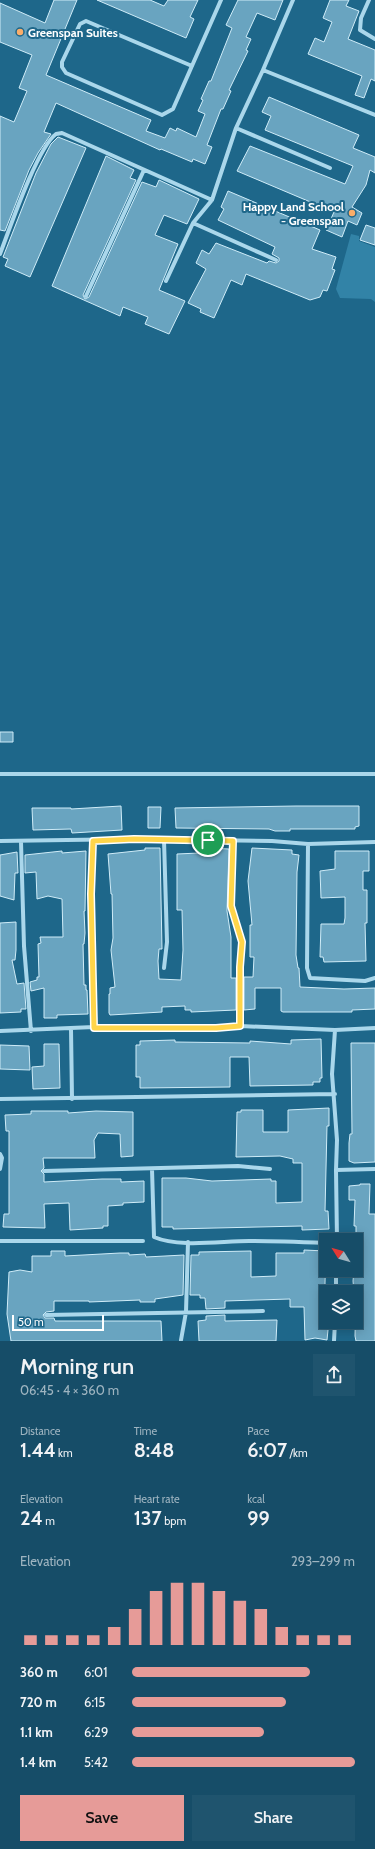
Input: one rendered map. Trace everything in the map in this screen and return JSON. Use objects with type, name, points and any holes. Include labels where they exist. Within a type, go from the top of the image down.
[{"type":"street","points":[[192,66],[86,21],[80,24],[62,62],[62,67],[66,73],[162,115],[173,110],[221,0]]},
{"type":"street","points":[[166,281],[193,223],[212,200],[236,128],[293,0]]},
{"type":"street","points":[[369,0],[361,18],[360,30],[375,39]]},
{"type":"street","points":[[263,70],[375,115]]},
{"type":"street","points":[[236,128],[330,168]]},
{"type":"street","points":[[0,254],[20,201],[45,146],[56,134],[62,133],[212,200]]},
{"type":"street","points":[[86,296],[144,170]]},
{"type":"street","points":[[193,223],[276,260]]},
{"type":"street","points":[[0,774],[375,774]]},
{"type":"street","points":[[164,840],[167,942],[164,968]]},
{"type":"street","points":[[0,842],[164,840],[272,841],[308,844],[375,842]]},
{"type":"street","points":[[93,841],[91,894],[94,1028]]},
{"type":"street","points":[[233,841],[231,906],[242,942],[240,967],[240,1026]]},
{"type":"street","points":[[20,842],[24,946],[31,1031]]},
{"type":"street","points":[[308,844],[307,968],[310,978],[365,981],[375,978]]},
{"type":"street","points":[[0,1031],[94,1028],[216,1028],[240,1026],[335,1030],[375,1028]]},
{"type":"street","points":[[71,1029],[72,1099]]},
{"type":"street","points":[[335,1030],[332,1074],[335,1094],[337,1140],[337,1233]]},
{"type":"street","points":[[0,1099],[335,1094]]},
{"type":"street","points":[[0,1169],[1,1156]]},
{"type":"street","points":[[44,1171],[238,1166],[270,1169]]},
{"type":"street","points":[[152,1169],[154,1237],[162,1240],[188,1242],[319,1242]]},
{"type":"street","points":[[336,1170],[375,1169]]},
{"type":"street","points":[[0,1241],[143,1241]]},
{"type":"street","points":[[181,1340],[186,1312],[188,1242]]},
{"type":"street","points":[[46,1315],[263,1311]]},
{"type":"street","points":[[334,1341],[335,1329]]},
{"type":"shaded area","points":[[351,234],[359,236],[359,241],[375,247],[375,302],[371,299],[340,298],[336,289]]},
{"type":"building","points":[[54,0],[77,0],[46,75],[151,120],[146,131],[165,138],[170,128],[176,131],[177,128],[196,137],[205,114],[198,111],[203,100],[201,99],[209,81],[211,81],[232,28],[226,25],[238,0],[283,0],[275,20],[257,13],[246,37],[251,39],[246,50],[248,51],[229,90],[231,91],[223,109],[221,109],[207,145],[212,147],[205,164],[193,159],[192,162],[161,149],[160,150],[56,103],[44,132],[51,134],[29,170],[5,231],[0,230],[0,116],[14,122],[27,91],[19,88],[32,55],[0,42],[0,3],[45,23]]},
{"type":"building","points":[[97,0],[150,0],[164,6],[168,0],[198,0],[190,17],[194,19],[186,38]]},
{"type":"building","points":[[330,0],[349,0],[346,6],[359,11],[348,39],[375,50],[375,81],[371,79],[364,98],[355,95],[362,76],[308,54],[315,38],[324,42],[332,22],[323,18]]},
{"type":"building","points":[[269,97],[359,135],[353,148],[375,157],[375,173],[370,170],[366,185],[352,207],[362,213],[357,225],[348,221],[342,237],[326,230],[334,212],[237,171],[250,146],[345,184],[353,166],[265,130],[271,116],[262,112]]},
{"type":"building","points":[[58,137],[86,148],[30,277],[5,266],[8,259],[3,257],[36,173],[51,144]]},
{"type":"building","points":[[106,156],[134,170],[130,178],[136,180],[83,295],[85,299],[89,297],[142,182],[156,187],[159,180],[199,199],[187,224],[164,215],[155,235],[178,244],[159,290],[185,301],[169,334],[145,324],[148,317],[123,307],[120,316],[52,286]]},
{"type":"building","points":[[228,191],[320,230],[312,249],[336,257],[332,269],[335,270],[327,291],[323,290],[320,297],[310,300],[246,274],[242,285],[231,280],[214,318],[200,312],[201,309],[188,303],[206,269],[196,263],[202,250],[209,254],[216,243],[267,263],[269,261],[276,263],[279,261],[279,258],[272,254],[275,247],[218,220],[224,209],[221,207]]},
{"type":"building","points":[[366,225],[375,228],[375,245],[360,240]]},
{"type":"building","points":[[0,732],[13,732],[13,742],[0,742]]},
{"type":"building","points":[[121,806],[122,830],[72,833],[71,829],[33,830],[32,808],[71,809]]},
{"type":"building","points":[[359,806],[359,826],[355,827],[355,829],[290,829],[290,831],[275,831],[269,829],[176,828],[175,808]]},
{"type":"building","points":[[148,807],[161,807],[160,828],[148,828]]},
{"type":"building","points":[[145,848],[160,848],[162,949],[159,949],[159,979],[181,980],[183,950],[182,910],[177,910],[177,854],[199,853],[199,851],[208,851],[208,848],[229,849],[227,911],[231,937],[231,978],[236,978],[236,1010],[191,1012],[191,1010],[185,1010],[185,1006],[162,1007],[162,1012],[110,1015],[110,988],[115,987],[111,950],[113,938],[112,894],[108,854],[145,850]]},
{"type":"building","points":[[252,848],[292,850],[292,854],[299,855],[297,872],[296,955],[299,968],[300,987],[344,989],[375,988],[375,1009],[352,1010],[352,1012],[283,1012],[281,1011],[281,988],[255,988],[255,1009],[244,1010],[244,977],[253,977],[254,957],[250,957],[250,925],[252,925],[248,881]]},
{"type":"building","points":[[62,851],[62,853],[86,851],[84,911],[85,933],[83,944],[84,985],[86,985],[87,990],[88,1014],[57,1015],[57,1018],[44,1018],[44,988],[31,991],[30,982],[37,980],[37,977],[39,977],[38,944],[41,943],[40,937],[63,937],[62,899],[48,896],[37,899],[36,872],[25,873],[25,855]]},
{"type":"building","points":[[335,851],[369,851],[369,871],[363,871],[363,890],[367,890],[367,923],[365,923],[366,961],[324,962],[323,957],[320,957],[321,924],[344,924],[345,918],[345,897],[321,898],[320,871],[335,869]]},
{"type":"building","points":[[17,852],[18,873],[15,873],[14,900],[0,896],[0,855]]},
{"type":"building","points":[[16,922],[15,960],[12,960],[17,984],[24,983],[26,1009],[21,1009],[21,1012],[0,1013],[0,923]]},
{"type":"building","points":[[321,1039],[322,1078],[320,1078],[320,1082],[313,1082],[313,1085],[250,1086],[249,1057],[230,1057],[230,1087],[140,1088],[140,1077],[136,1077],[136,1045],[140,1045],[140,1041],[175,1040],[175,1042],[250,1043],[250,1041],[291,1044],[291,1040]]},
{"type":"building","points":[[351,1043],[375,1043],[375,1162],[354,1163],[349,1161],[350,1134],[352,1134]]},
{"type":"building","points":[[44,1044],[59,1044],[60,1088],[33,1089],[32,1067],[44,1066]]},
{"type":"building","points":[[0,1045],[29,1046],[30,1070],[0,1069]]},
{"type":"building","points":[[329,1108],[329,1126],[327,1126],[325,1211],[328,1211],[329,1229],[302,1230],[302,1226],[173,1229],[173,1227],[162,1227],[162,1178],[186,1178],[212,1181],[271,1179],[271,1181],[276,1181],[276,1203],[302,1202],[302,1163],[293,1163],[293,1159],[280,1156],[236,1157],[237,1112],[241,1112],[241,1110],[263,1110],[263,1132],[288,1132],[288,1110]]},
{"type":"building","points":[[31,1111],[68,1111],[68,1113],[96,1111],[133,1112],[133,1156],[121,1157],[120,1134],[98,1133],[94,1140],[95,1158],[43,1158],[44,1168],[41,1171],[44,1174],[44,1182],[102,1179],[121,1179],[121,1182],[144,1181],[144,1202],[123,1203],[123,1205],[108,1206],[108,1226],[103,1226],[103,1228],[70,1230],[69,1203],[44,1204],[45,1228],[3,1227],[4,1214],[9,1214],[9,1131],[6,1131],[5,1115],[31,1114]]},
{"type":"building","points":[[370,1184],[369,1214],[375,1214],[375,1341],[356,1341],[355,1336],[355,1329],[363,1329],[363,1285],[353,1285],[353,1281],[353,1277],[363,1277],[363,1233],[356,1233],[356,1226],[354,1226],[355,1200],[349,1200],[349,1186]]},
{"type":"building","points":[[304,1250],[319,1251],[319,1277],[325,1277],[325,1285],[319,1285],[319,1329],[328,1329],[327,1340],[315,1338],[305,1340],[304,1307],[290,1307],[290,1299],[225,1301],[225,1308],[206,1309],[205,1298],[200,1298],[200,1295],[190,1295],[191,1255],[199,1255],[199,1252],[251,1251],[251,1277],[276,1276],[276,1253],[304,1253]]},
{"type":"building","points":[[51,1251],[65,1251],[65,1256],[120,1253],[129,1253],[129,1255],[145,1254],[146,1257],[184,1255],[183,1295],[155,1299],[155,1302],[140,1302],[140,1300],[89,1302],[54,1301],[54,1311],[46,1312],[43,1315],[45,1318],[54,1318],[55,1321],[161,1321],[162,1341],[11,1341],[7,1314],[9,1272],[20,1270],[32,1272],[32,1256],[51,1256]]},
{"type":"building","points":[[225,1315],[225,1321],[277,1320],[276,1341],[199,1341],[198,1321],[206,1320],[206,1316]]},
{"type":"place","name":"Greenspan Suites","points":[[20,32]]},
{"type":"place","name":"Happy Land School - Greenspan","points":[[352,213]]},
{"type":"route","points":[[134,839],[208,840],[233,841],[231,906],[242,942],[240,967],[240,1026],[157,1029],[94,1028],[91,894],[93,841],[134,839]]}]
